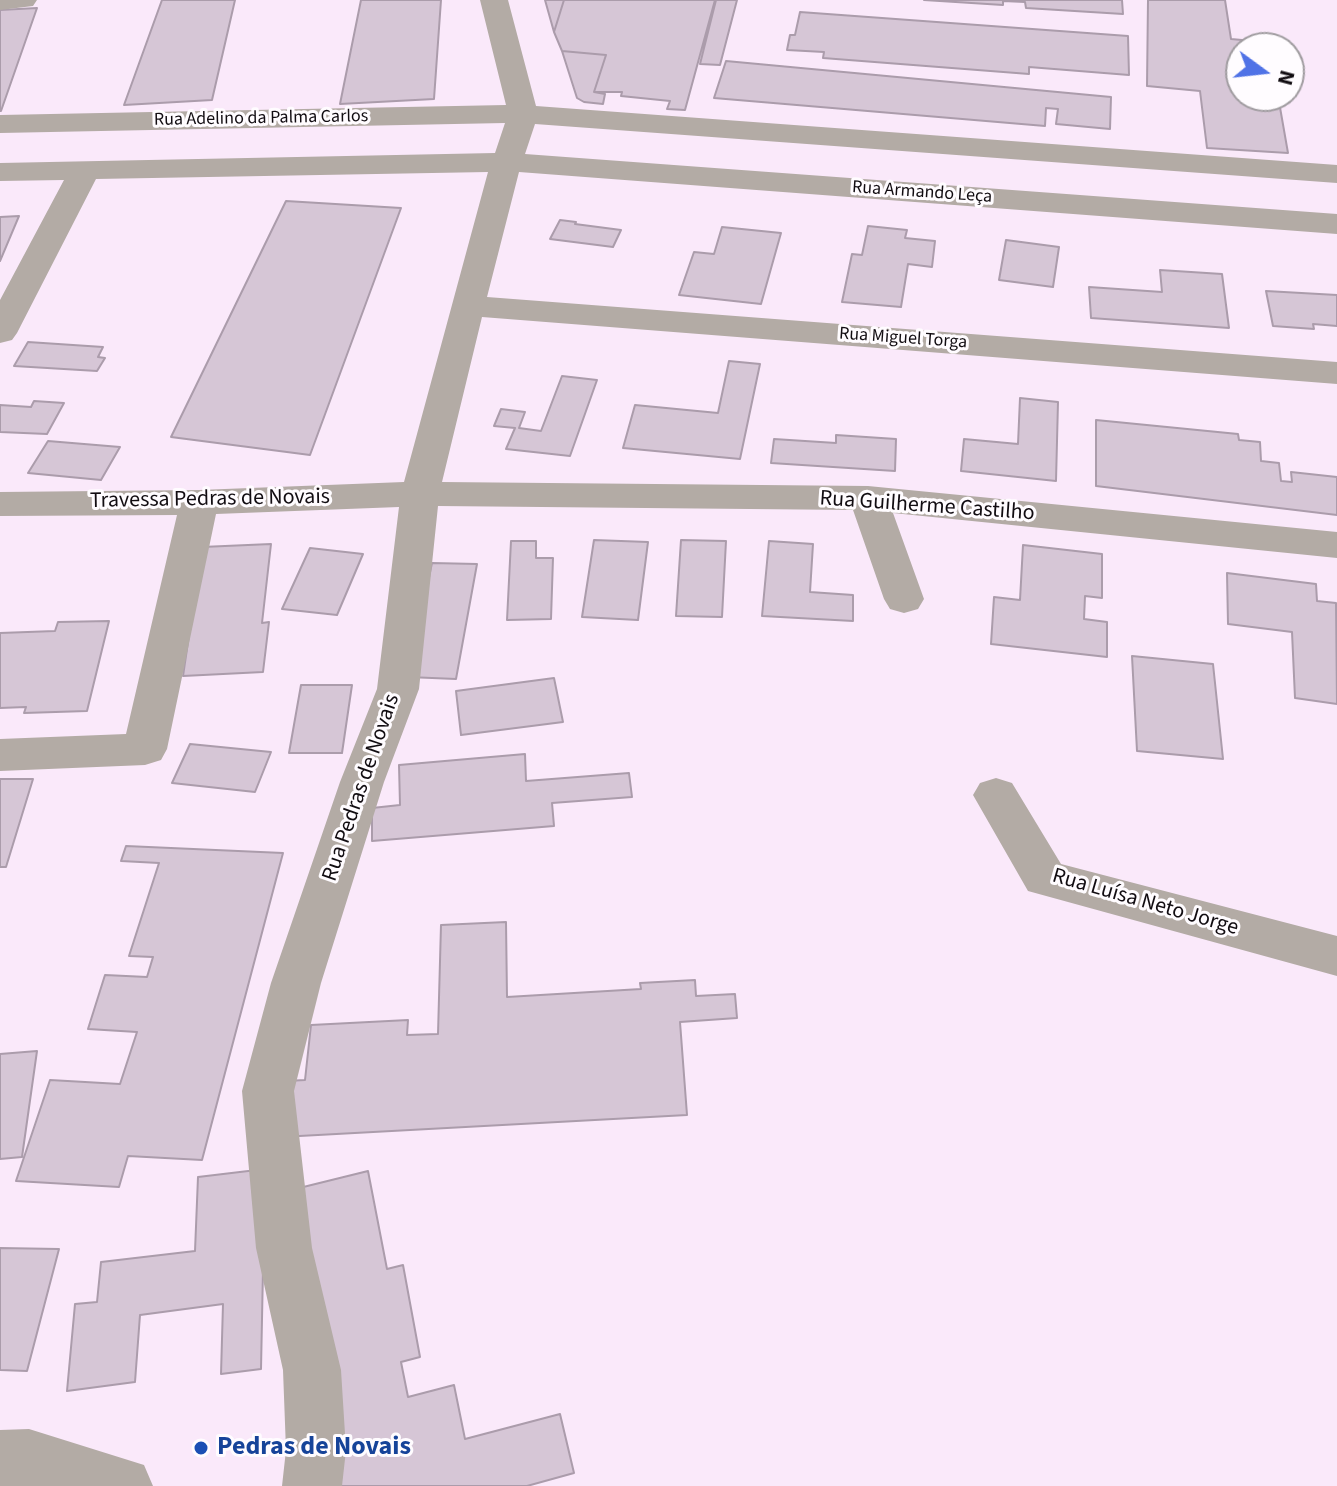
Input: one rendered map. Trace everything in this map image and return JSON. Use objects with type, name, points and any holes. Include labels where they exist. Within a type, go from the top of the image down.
[{"type":"street","points":[[0,2],[23,0]]},
{"type":"street","points":[[494,0],[523,114],[1337,174]]},
{"type":"street","name":"Rua Adelino da Palma Carlos","points":[[0,124],[523,114]]},
{"type":"street","name":"Rua Pedras de Novais","points":[[312,1486],[316,1450],[312,1370],[284,1248],[268,1091],[296,983],[362,782],[398,689],[420,494],[506,162],[523,114]]},
{"type":"street","points":[[0,172],[506,162]]},
{"type":"street","name":"Rua Armando Leça","points":[[506,162],[1337,224]]},
{"type":"street","points":[[0,333],[85,170]]},
{"type":"street","name":"Rua Miguel Torga","points":[[468,306],[1337,373]]},
{"type":"street","name":"Rua Guilherme Castilho","points":[[420,494],[868,498],[1337,545]]},
{"type":"street","name":"Travessa Pedras de Novais","points":[[0,504],[199,502],[420,494]]},
{"type":"street","points":[[868,498],[904,599]]},
{"type":"street","points":[[0,755],[145,749],[199,502]]},
{"type":"street","name":"Rua Luísa Neto Jorge","points":[[996,795],[1045,878],[1337,956]]},
{"type":"street","points":[[0,1460],[29,1459],[123,1486]]},
{"type":"building","points":[[162,0],[235,0],[212,100],[124,105]]},
{"type":"building","points":[[361,0],[441,0],[434,99],[340,104]]},
{"type":"building","points":[[545,0],[564,0],[554,32]]},
{"type":"building","points":[[564,0],[715,0],[685,110],[667,109],[670,101],[621,96],[622,92],[594,92],[606,55],[562,51],[554,32]]},
{"type":"building","points":[[716,0],[737,0],[720,65],[700,64]]},
{"type":"building","points":[[924,0],[1122,0],[1123,14],[1026,8],[1025,2],[1003,1],[1003,5]]},
{"type":"building","points":[[1148,0],[1225,0],[1230,32],[1225,32],[1225,112],[1281,112],[1288,153],[1207,148],[1200,91],[1147,86]]},
{"type":"building","points":[[37,8],[1,111],[0,111],[0,10]]},
{"type":"building","points":[[800,12],[1128,36],[1129,75],[1029,67],[1029,74],[823,58],[824,52],[787,50],[790,35],[795,35]]},
{"type":"building","points":[[562,51],[606,55],[594,92],[605,94],[603,104],[577,98]]},
{"type":"building","points":[[726,61],[1111,97],[1110,129],[1056,124],[1058,109],[1046,108],[1045,126],[714,98]]},
{"type":"building","points":[[286,201],[401,208],[310,455],[171,437]]},
{"type":"building","points":[[19,216],[0,261],[0,217]]},
{"type":"building","points":[[560,220],[621,230],[613,247],[550,239]]},
{"type":"building","points":[[868,226],[907,230],[905,238],[935,241],[932,267],[908,264],[901,307],[842,302],[852,254],[862,255]]},
{"type":"building","points":[[722,227],[781,233],[761,304],[679,295],[694,252],[714,254]]},
{"type":"building","points":[[1006,240],[1059,247],[1053,287],[999,280]]},
{"type":"building","points":[[1160,270],[1222,274],[1229,328],[1091,318],[1089,287],[1162,292]]},
{"type":"building","points":[[1266,291],[1337,295],[1337,326],[1313,324],[1314,329],[1273,326]]},
{"type":"building","points":[[28,342],[103,347],[98,357],[105,358],[97,371],[14,366]]},
{"type":"building","points":[[729,361],[760,364],[740,459],[623,448],[635,405],[718,413]]},
{"type":"building","points":[[562,376],[597,380],[570,456],[506,449],[515,428],[494,426],[501,409],[525,412],[519,428],[541,431]]},
{"type":"building","points":[[1020,398],[1058,402],[1056,481],[961,471],[964,439],[1018,444]]},
{"type":"building","points":[[34,401],[64,403],[47,434],[0,432],[0,405],[31,407]]},
{"type":"building","points":[[1096,420],[1238,434],[1239,440],[1260,442],[1261,461],[1279,463],[1281,481],[1292,482],[1291,472],[1337,477],[1337,515],[1096,486]]},
{"type":"building","points":[[836,435],[896,439],[895,471],[771,463],[774,439],[836,443]]},
{"type":"building","points":[[48,441],[120,447],[101,480],[28,473]]},
{"type":"building","points":[[594,540],[648,542],[638,620],[582,617]]},
{"type":"building","points":[[681,540],[726,541],[722,617],[676,616]]},
{"type":"building","points":[[511,541],[536,541],[536,558],[553,558],[551,619],[507,620]]},
{"type":"building","points":[[769,541],[813,544],[810,592],[853,595],[853,621],[762,616]]},
{"type":"building","points":[[271,544],[262,623],[269,622],[263,672],[183,676],[202,547]]},
{"type":"building","points":[[1023,545],[1102,554],[1102,598],[1085,596],[1084,619],[1107,622],[1107,657],[991,644],[994,597],[1020,600]]},
{"type":"building","points":[[310,548],[363,554],[337,615],[282,609]]},
{"type":"building","points":[[432,563],[477,564],[456,679],[408,677]]},
{"type":"building","points":[[1227,573],[1316,584],[1317,601],[1336,603],[1337,704],[1295,698],[1292,632],[1228,624]]},
{"type":"building","points":[[109,621],[87,711],[24,713],[26,707],[0,708],[0,633],[55,631],[58,622]]},
{"type":"building","points":[[1132,656],[1213,664],[1223,759],[1137,751]]},
{"type":"building","points":[[554,678],[563,722],[461,735],[456,691]]},
{"type":"building","points":[[301,685],[352,685],[342,753],[289,753]]},
{"type":"building","points":[[190,744],[271,752],[255,792],[172,783]]},
{"type":"building","points":[[525,754],[526,781],[629,773],[632,797],[552,803],[554,826],[372,841],[372,808],[400,805],[399,765]]},
{"type":"building","points":[[0,779],[33,779],[6,867],[0,867]]},
{"type":"building","points":[[126,846],[283,853],[202,1160],[128,1156],[119,1187],[16,1181],[50,1080],[120,1084],[137,1032],[88,1029],[105,975],[147,977],[153,957],[129,956],[159,863],[121,861]]},
{"type":"building","points":[[506,922],[507,997],[641,989],[640,983],[695,980],[696,996],[735,994],[737,1018],[680,1022],[687,1115],[281,1137],[286,1081],[305,1080],[311,1025],[408,1020],[407,1035],[438,1034],[441,925]]},
{"type":"building","points":[[37,1051],[22,1157],[0,1159],[0,1054]]},
{"type":"building","points":[[265,1169],[261,1369],[221,1374],[223,1304],[140,1315],[135,1382],[67,1391],[75,1304],[97,1302],[101,1262],[195,1251],[198,1177]]},
{"type":"building","points":[[368,1171],[387,1269],[403,1265],[420,1357],[401,1362],[408,1397],[454,1385],[465,1439],[560,1414],[574,1473],[527,1486],[321,1486],[279,1193]]},
{"type":"building","points":[[0,1248],[59,1249],[27,1371],[0,1370]]},
{"type":"place","name":"Pedras de Novais","points":[[201,1448]]}]
